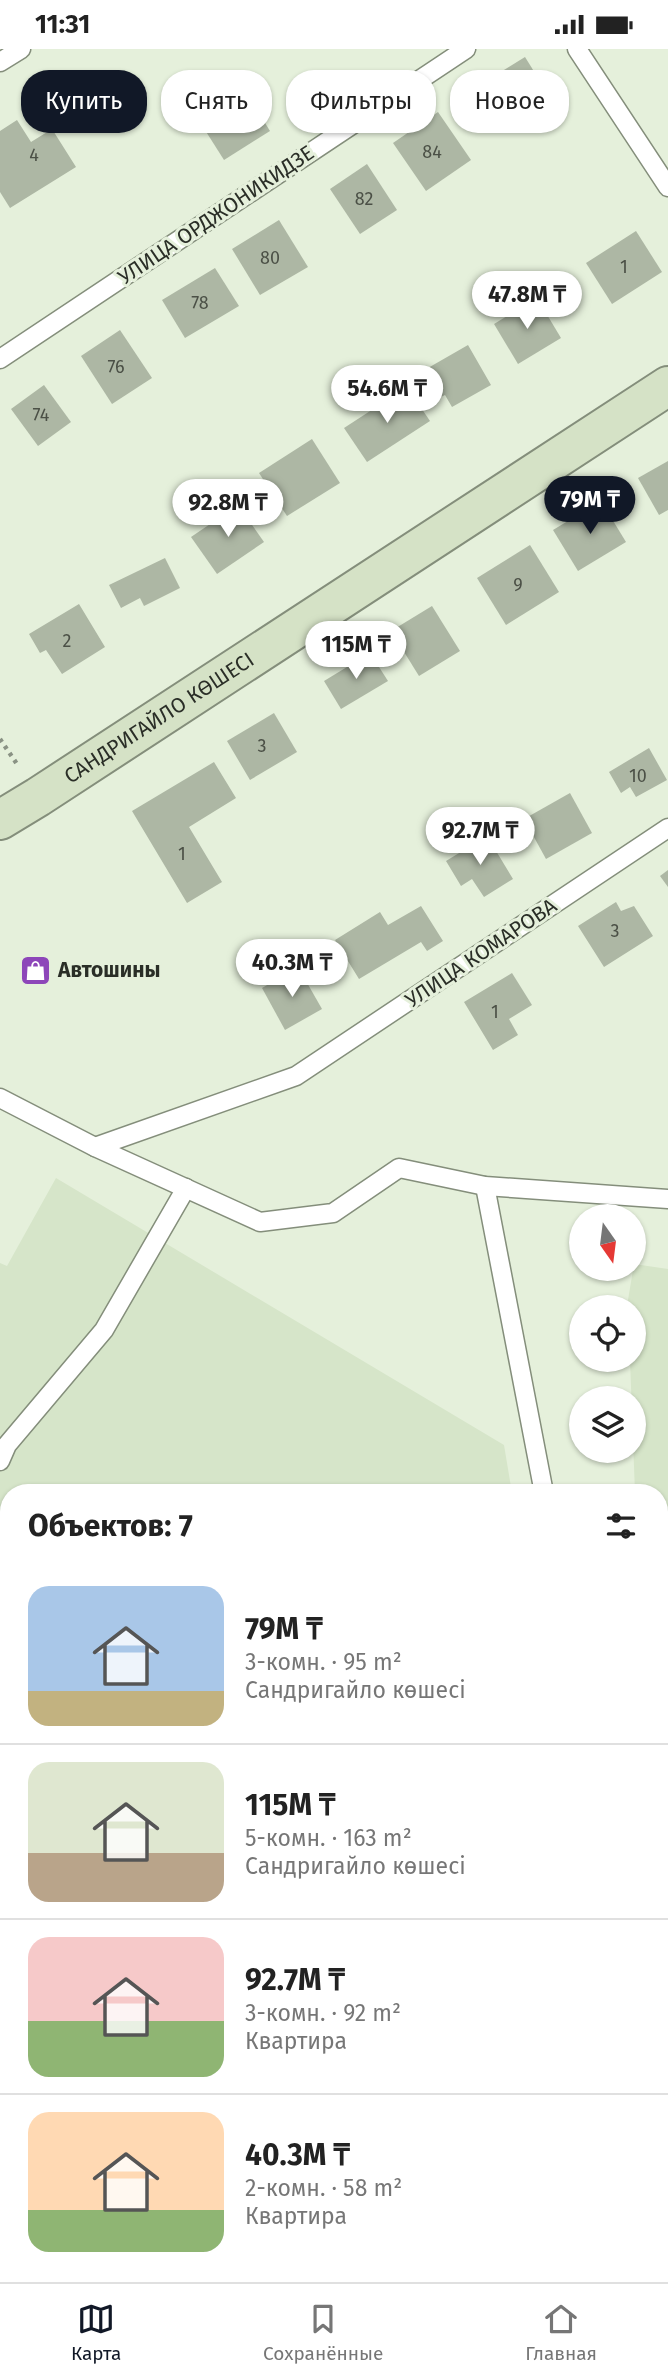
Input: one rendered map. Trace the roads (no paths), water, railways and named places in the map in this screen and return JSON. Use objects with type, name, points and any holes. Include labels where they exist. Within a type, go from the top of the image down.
[{"type":"street","name":"САНДРИГАЙЛО КӨШЕСІ","points":[[0,820],[668,386]]},
{"type":"lane","points":[[0,62],[20,49]]},
{"type":"lane","name":"УЛИЦА ОРДЖОНИКИДЗЕ","points":[[0,359],[466,49]]},
{"type":"lane","points":[[578,49],[668,187]]},
{"type":"lane","name":"УЛИЦА КОМАРОВА","points":[[94,1147],[296,1076],[668,828]]},
{"type":"lane","points":[[0,1098],[94,1147],[260,1221],[333,1213],[399,1168],[485,1186],[668,1199]]},
{"type":"lane","points":[[485,1186],[542,1484]]},
{"type":"lane","points":[[0,1461],[6,1445],[104,1330],[186,1188]]},
{"type":"place","name":"Автошины","points":[[35,970]]}]
